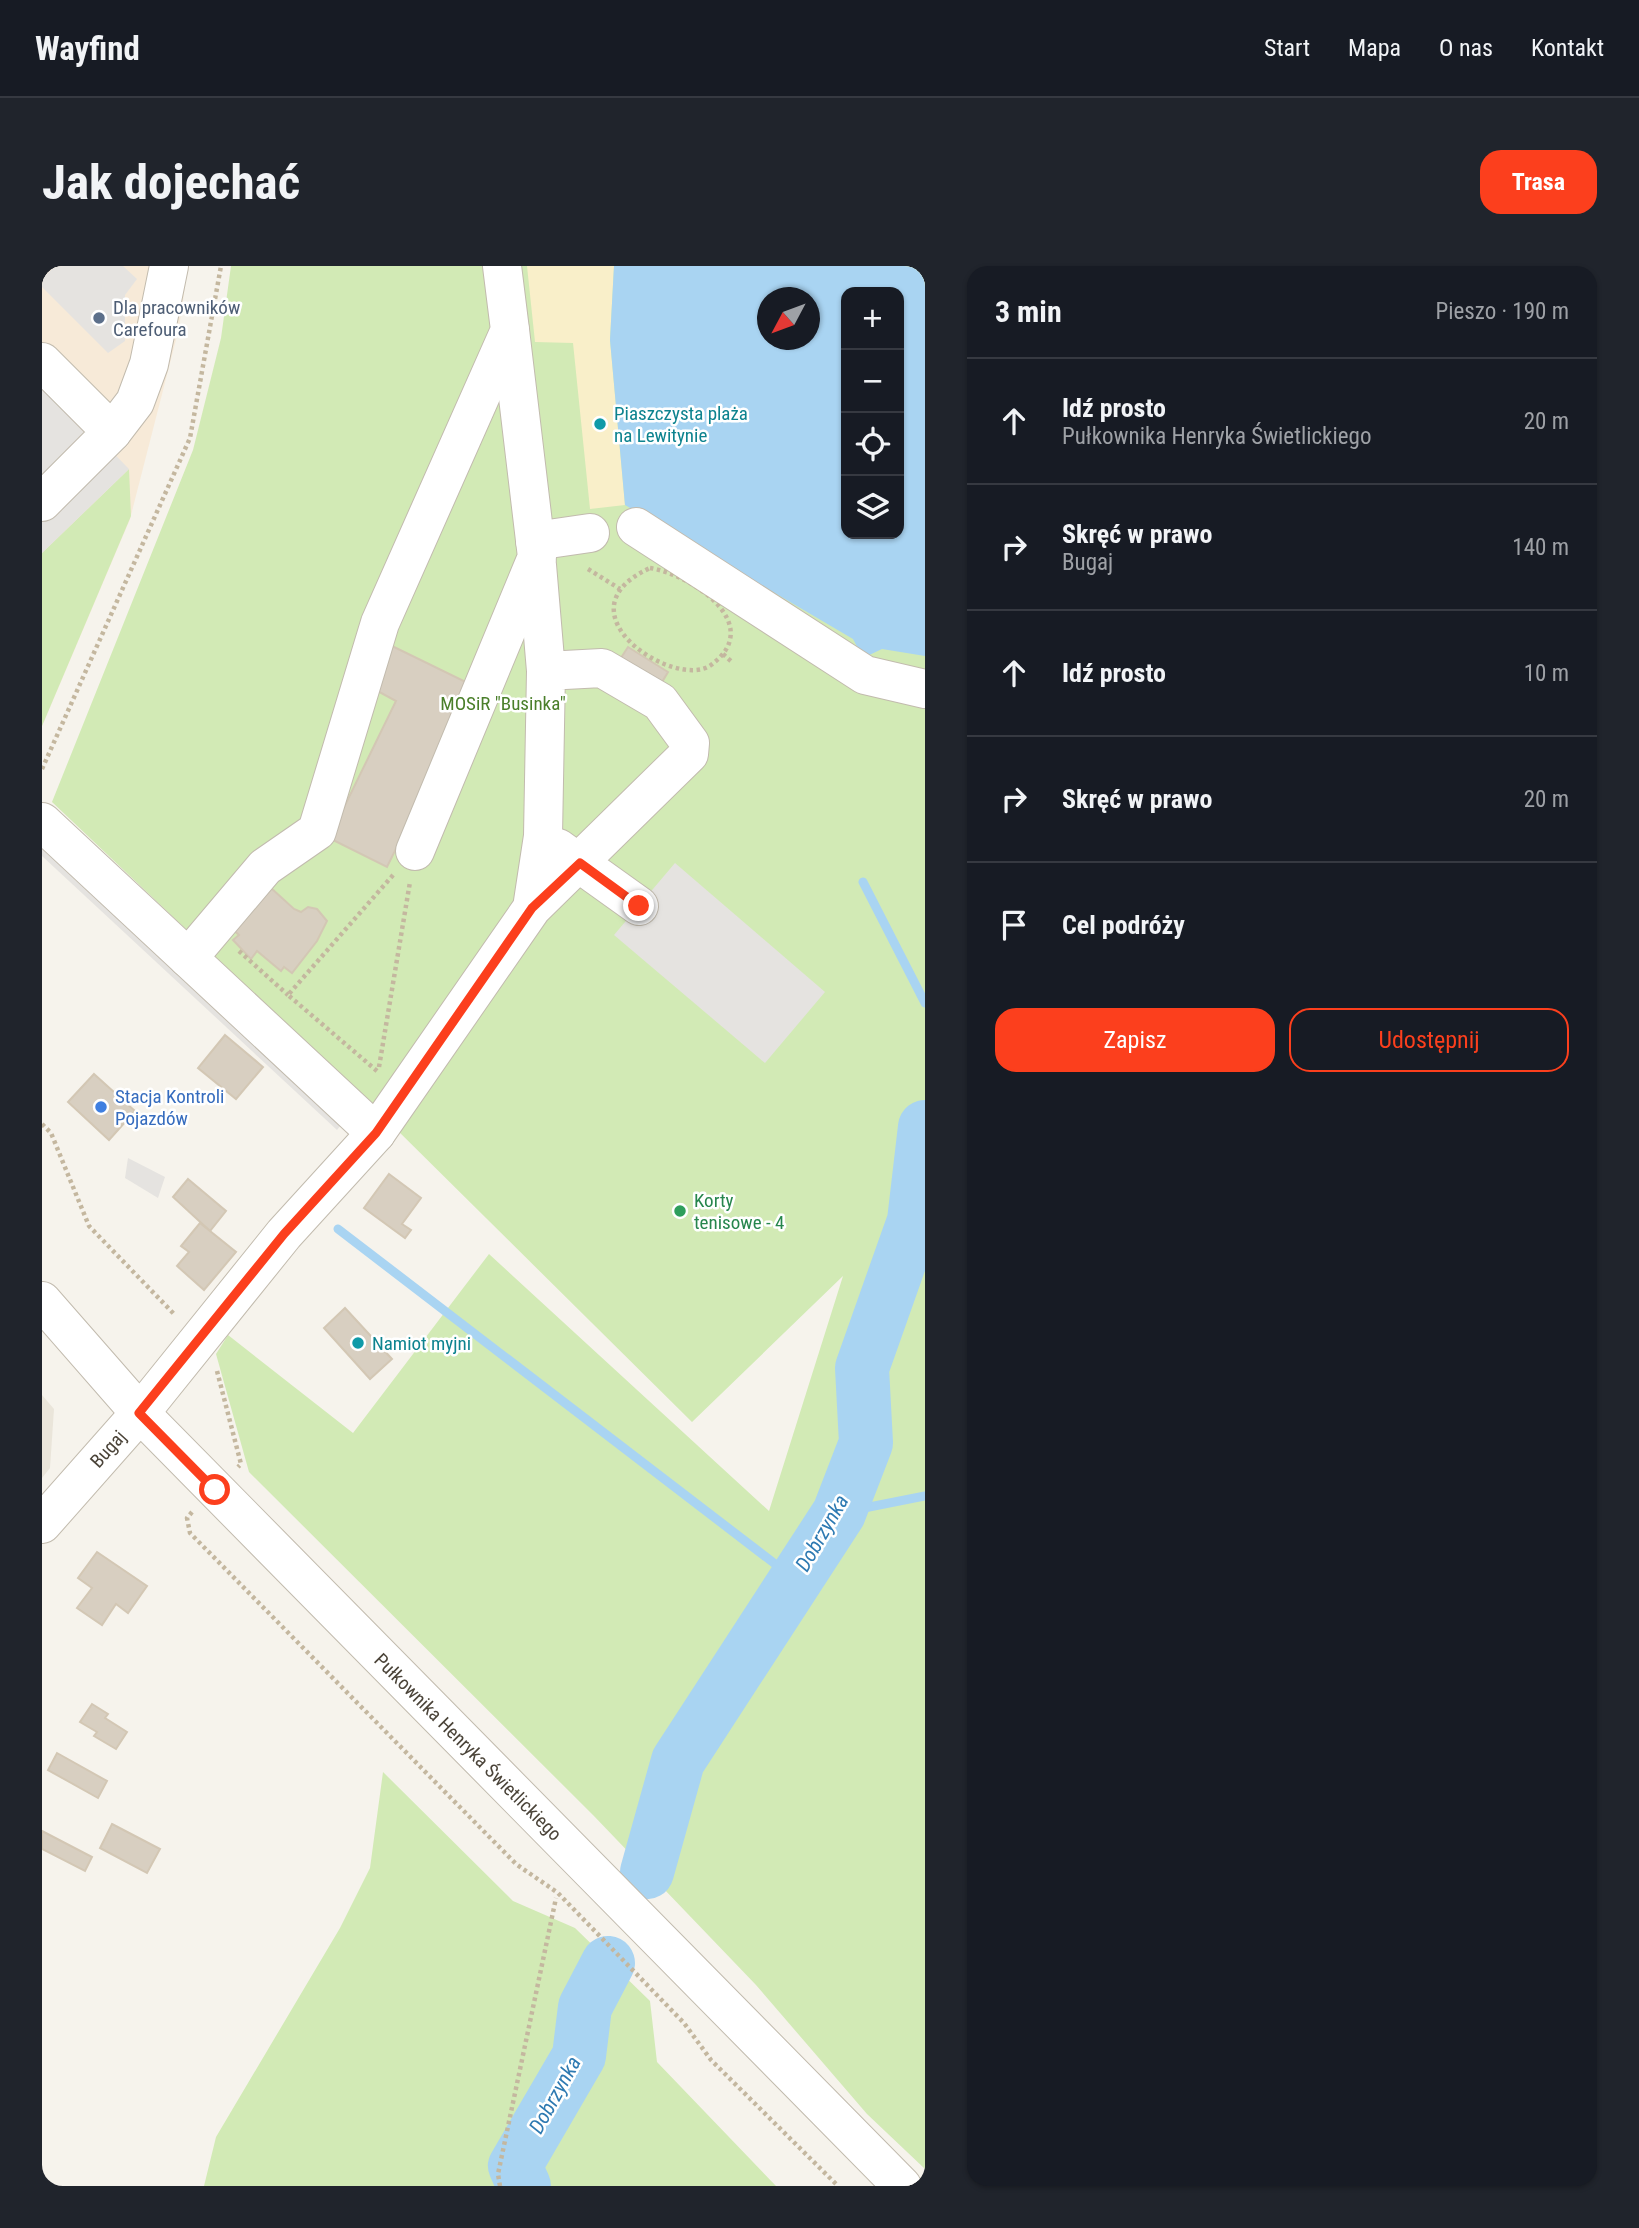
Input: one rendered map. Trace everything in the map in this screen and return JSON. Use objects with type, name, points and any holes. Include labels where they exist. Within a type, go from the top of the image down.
[{"type":"street","points":[[42,502],[112,432],[135,401],[149,364],[169,266]]},
{"type":"street","points":[[502,266],[536,549],[546,671],[543,836],[532,908]]},
{"type":"street","points":[[188,958],[265,867],[317,831],[380,623],[510,330]]},
{"type":"street","points":[[42,362],[112,432]]},
{"type":"street","points":[[636,527],[865,675],[925,689]]},
{"type":"street","points":[[536,549],[590,533]]},
{"type":"street","points":[[415,851],[536,549]]},
{"type":"street","points":[[532,908],[689,754],[690,743],[660,702],[602,668],[546,671]]},
{"type":"street","points":[[42,822],[376,1133]]},
{"type":"street","points":[[543,836],[639,906]]},
{"type":"street","name":"Bugaj","points":[[42,1524],[139,1413],[284,1234],[376,1133],[532,908]]},
{"type":"street","name":"Pułkownika Henryka Świetlickiego","points":[[42,1301],[139,1413],[902,2186]]},
{"type":"path","points":[[42,769],[190,438],[221,266]]},
{"type":"path","points":[[650,568],[666,570],[692,584],[716,601],[729,618],[731,635],[723,654],[709,667],[692,672],[674,668],[624,639],[614,624],[614,605],[620,589],[633,576],[650,568]]},
{"type":"path","points":[[723,654],[733,663]]},
{"type":"path","points":[[415,851],[413,864],[378,1071],[288,995],[415,851]]},
{"type":"path","points":[[42,1124],[51,1133],[89,1226],[214,1358],[241,1464]]},
{"type":"path","points":[[187,1525],[190,1534],[516,1864],[558,1893],[684,2023],[711,2060],[838,2186]]},
{"type":"path","points":[[500,2186],[498,2174],[556,1898]]},
{"type":"shaded area","points":[[42,266],[188,266],[179,328],[130,519],[42,726]]},
{"type":"shaded area","name":"Dla pracowników Carefoura","points":[[55,266],[123,266],[137,279],[125,295],[125,341],[108,353],[42,287],[42,279]]},
{"type":"shaded area","points":[[42,380],[129,469],[42,553]]},
{"type":"shaded area","points":[[42,841],[352,1111],[337,1130],[42,856]]},
{"type":"shaded area","points":[[675,863],[825,992],[765,1063],[614,935]]},
{"type":"shaded area","points":[[128,1158],[165,1177],[158,1198],[125,1178]]},
{"type":"shaded area","points":[[42,1395],[54,1409],[50,1468],[42,1478]]},
{"type":"green space","name":"MOSiR \"Businka\"","points":[[231,266],[925,266],[925,2169],[867,2114],[756,1985],[593,1815],[249,1472],[216,1354],[228,1335],[353,1433],[489,1254],[769,1511],[843,1276],[692,1422],[390,1123],[52,802],[193,450],[221,338]]},
{"type":"green space","points":[[129,469],[131,516],[42,726],[42,553]]},
{"type":"green space","points":[[383,1772],[513,1901],[575,1928],[650,2001],[657,2062],[776,2186],[204,2186],[216,2137],[340,1928],[370,1868]]},
{"type":"sand","name":"Piaszczysta plaża na Lewitynie","points":[[527,266],[614,266],[610,340],[625,505],[590,509],[573,343],[535,342]]},
{"type":"water","points":[[614,266],[925,266],[925,656],[882,649],[863,658],[853,639],[625,505],[610,340]]},
{"type":"building","points":[[392,646],[476,687],[387,867],[329,838],[396,701],[372,688]]},
{"type":"building","points":[[628,647],[668,672],[656,692],[615,667]]},
{"type":"building","points":[[271,888],[294,909],[301,912],[308,907],[317,909],[327,921],[317,941],[292,973],[284,967],[281,971],[257,951],[251,959],[233,940],[239,935],[229,926]]},
{"type":"building","points":[[225,1035],[263,1067],[236,1099],[198,1068]]},
{"type":"building","name":"Stacja Kontroli Pojazdów","points":[[94,1074],[135,1111],[109,1140],[68,1102]]},
{"type":"building","points":[[389,1174],[421,1198],[402,1224],[411,1230],[405,1238],[364,1208]]},
{"type":"building","points":[[188,1179],[226,1211],[210,1231],[173,1197]]},
{"type":"building","points":[[200,1223],[236,1252],[204,1290],[177,1266],[189,1252],[181,1246]]},
{"type":"building","name":"Namiot myjni","points":[[345,1308],[392,1359],[370,1379],[324,1328]]},
{"type":"building","points":[[97,1552],[147,1586],[128,1613],[116,1604],[102,1625],[77,1608],[92,1588],[78,1578]]},
{"type":"building","points":[[92,1704],[108,1714],[105,1718],[127,1732],[116,1749],[94,1736],[97,1732],[80,1722]]},
{"type":"building","points":[[57,1753],[107,1781],[98,1798],[48,1770]]},
{"type":"building","points":[[112,1824],[160,1849],[147,1873],[100,1848]]},
{"type":"building","points":[[42,1831],[92,1857],[85,1871],[42,1849]]},
{"type":"waterway","points":[[863,882],[925,1003]]},
{"type":"waterway","name":"Dobrzynka","points":[[647,1872],[678,1761],[839,1513],[866,1443],[862,1368],[914,1221],[925,1127]]},
{"type":"waterway","points":[[338,1229],[796,1580]]},
{"type":"waterway","points":[[839,1513],[925,1496]]},
{"type":"waterway","name":"Dobrzynka","points":[[524,2186],[515,2166],[579,2056],[585,2007],[608,1963]]},
{"type":"place","name":"Dla pracowników Carefoura","points":[[99,318]]},
{"type":"place","name":"Piaszczysta plaża na Lewitynie","points":[[600,424]]},
{"type":"place","name":"Stacja Kontroli Pojazdów","points":[[101,1107]]},
{"type":"place","name":"Korty tenisowe - 4","points":[[680,1211]]},
{"type":"place","name":"Namiot myjni","points":[[358,1343]]},
{"type":"route","points":[[215,1490],[139,1413],[284,1234],[376,1133],[532,908],[580,863],[639,906]]}]
